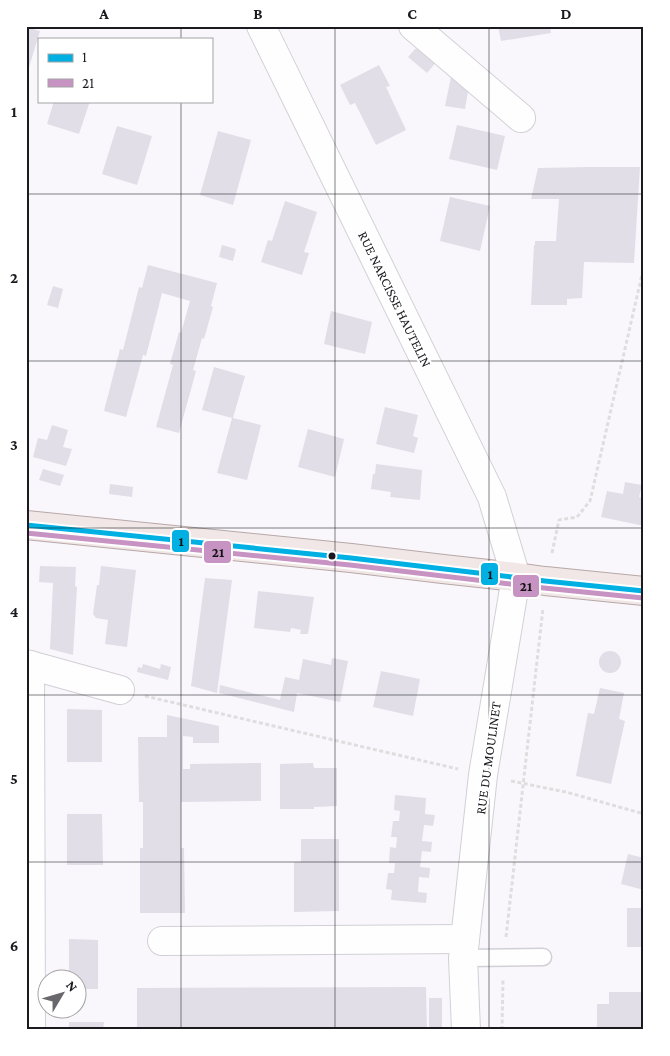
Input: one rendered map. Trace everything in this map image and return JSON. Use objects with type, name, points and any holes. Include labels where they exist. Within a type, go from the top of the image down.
[{"type":"main road","points":[[26,525],[351,558],[644,591]]},
{"type":"street","name":"RUE NARCISSE HAUTELIN","points":[[261,26],[492,497],[516,577]]},
{"type":"street","points":[[413,26],[521,118]]},
{"type":"street","name":"RUE DU MOULINET","points":[[466,1030],[464,948],[484,775],[516,577]]},
{"type":"street","points":[[31,1030],[28,665],[120,690]]},
{"type":"street","points":[[162,941],[464,948]]},
{"type":"lane","points":[[464,948],[543,958]]},
{"type":"path","points":[[552,554],[559,520],[577,517],[590,501],[644,266]]},
{"type":"path","points":[[505,943],[543,608]]},
{"type":"path","points":[[120,690],[484,775],[566,792],[644,814]]},
{"type":"path","points":[[502,1030],[503,970]]},
{"type":"building","points":[[498,26],[550,26],[551,33],[501,41]]},
{"type":"building","points":[[26,27],[40,31],[27,74],[26,74]]},
{"type":"building","points":[[422,48],[437,61],[427,73],[408,57],[415,49]]},
{"type":"building","points":[[379,65],[390,86],[386,87],[406,130],[376,145],[355,103],[350,105],[340,85]]},
{"type":"building","points":[[452,72],[469,86],[465,109],[445,106]]},
{"type":"building","points":[[54,102],[90,102],[79,134],[47,124]]},
{"type":"building","points":[[457,125],[505,136],[497,170],[449,159]]},
{"type":"building","points":[[117,126],[152,136],[137,185],[102,174]]},
{"type":"building","points":[[218,131],[251,140],[233,205],[200,195]]},
{"type":"building","points":[[640,167],[634,263],[584,262],[582,298],[567,299],[567,305],[531,305],[535,241],[556,241],[559,199],[531,199],[538,168]]},
{"type":"building","points":[[450,197],[490,206],[480,251],[440,241]]},
{"type":"building","points":[[285,201],[317,212],[304,252],[309,253],[302,275],[261,262],[268,240],[272,241]]},
{"type":"building","points":[[222,245],[236,249],[233,261],[219,257]]},
{"type":"building","points":[[148,265],[217,283],[211,306],[213,307],[193,370],[196,371],[179,433],[156,427],[173,365],[170,364],[190,301],[162,293],[146,356],[143,355],[126,417],[104,411],[120,349],[123,350],[139,287],[142,288]]},
{"type":"building","points":[[53,286],[63,289],[58,308],[47,305]]},
{"type":"building","points":[[331,311],[372,322],[365,354],[324,344]]},
{"type":"building","points":[[214,367],[245,376],[233,418],[261,425],[247,480],[217,473],[232,418],[202,410]]},
{"type":"building","points":[[385,407],[418,415],[413,436],[418,438],[414,453],[376,444]]},
{"type":"building","points":[[52,425],[68,430],[63,447],[72,449],[66,466],[33,457],[38,438],[47,440]]},
{"type":"building","points":[[308,429],[344,439],[335,477],[298,467]]},
{"type":"building","points":[[376,464],[422,470],[420,500],[390,497],[391,492],[371,489]]},
{"type":"building","points":[[43,469],[64,475],[60,486],[39,480]]},
{"type":"building","points":[[625,482],[642,485],[639,497],[644,498],[644,526],[601,517],[607,491],[623,494]]},
{"type":"building","points":[[110,484],[133,487],[132,497],[109,494]]},
{"type":"building","points":[[40,566],[76,567],[75,586],[77,587],[73,655],[50,649],[53,583],[39,582]]},
{"type":"building","points":[[101,566],[136,570],[127,647],[105,644],[108,620],[96,618],[93,614]]},
{"type":"building","points":[[205,578],[232,580],[217,693],[191,686]]},
{"type":"building","points":[[258,591],[314,597],[308,634],[300,634],[301,630],[291,628],[290,632],[254,628]]},
{"type":"building","points":[[610,651],[618,654],[621,662],[618,670],[610,673],[602,670],[599,662],[602,654]]},
{"type":"building","points":[[332,658],[348,661],[340,702],[297,693],[294,712],[219,693],[220,685],[280,700],[285,677],[299,680],[303,659],[331,665]]},
{"type":"building","points":[[143,664],[160,669],[161,664],[171,667],[168,680],[137,672],[138,667],[142,668]]},
{"type":"building","points":[[381,671],[420,679],[413,716],[373,707]]},
{"type":"building","points":[[600,688],[624,693],[619,719],[625,721],[611,784],[576,776],[588,713],[594,714]]},
{"type":"building","points":[[67,709],[102,710],[102,762],[67,762]]},
{"type":"building","points":[[167,715],[219,726],[219,743],[193,743],[193,737],[183,736],[183,769],[190,769],[190,764],[261,763],[261,801],[181,802],[181,848],[184,848],[185,913],[140,913],[140,848],[143,848],[143,802],[139,802],[138,737],[167,737]]},
{"type":"building","points":[[313,763],[314,768],[337,768],[337,806],[314,807],[314,809],[280,809],[280,764]]},
{"type":"building","points":[[395,795],[426,798],[425,814],[435,815],[433,826],[424,825],[422,841],[432,842],[431,852],[422,851],[420,867],[430,868],[429,878],[419,877],[418,892],[427,893],[426,903],[391,900],[392,890],[386,889],[388,873],[394,873],[395,863],[389,863],[390,847],[396,848],[397,837],[391,837],[393,821],[399,821],[400,811],[394,810]]},
{"type":"building","points":[[67,814],[102,814],[103,865],[67,865]]},
{"type":"building","points":[[301,839],[339,839],[339,911],[294,912],[294,862],[301,862]]},
{"type":"building","points":[[628,854],[644,858],[644,890],[621,884]]},
{"type":"building","points":[[627,908],[644,908],[644,947],[627,947]]},
{"type":"building","points":[[69,939],[98,940],[98,989],[88,989],[88,968],[69,968]]},
{"type":"building","points":[[426,987],[427,1030],[137,1030],[137,988]]},
{"type":"building","points":[[609,992],[644,992],[644,1030],[597,1030],[597,1004],[609,1004]]},
{"type":"building","points":[[429,998],[442,998],[442,1030],[429,1030]]},
{"type":"building","points":[[69,1022],[104,1022],[103,1030],[69,1030]]},
{"type":"transit line","name":"1","points":[[26,525],[351,558],[644,591]]},
{"type":"transit line","name":"21","points":[[26,533],[350,565],[643,598]]}]
